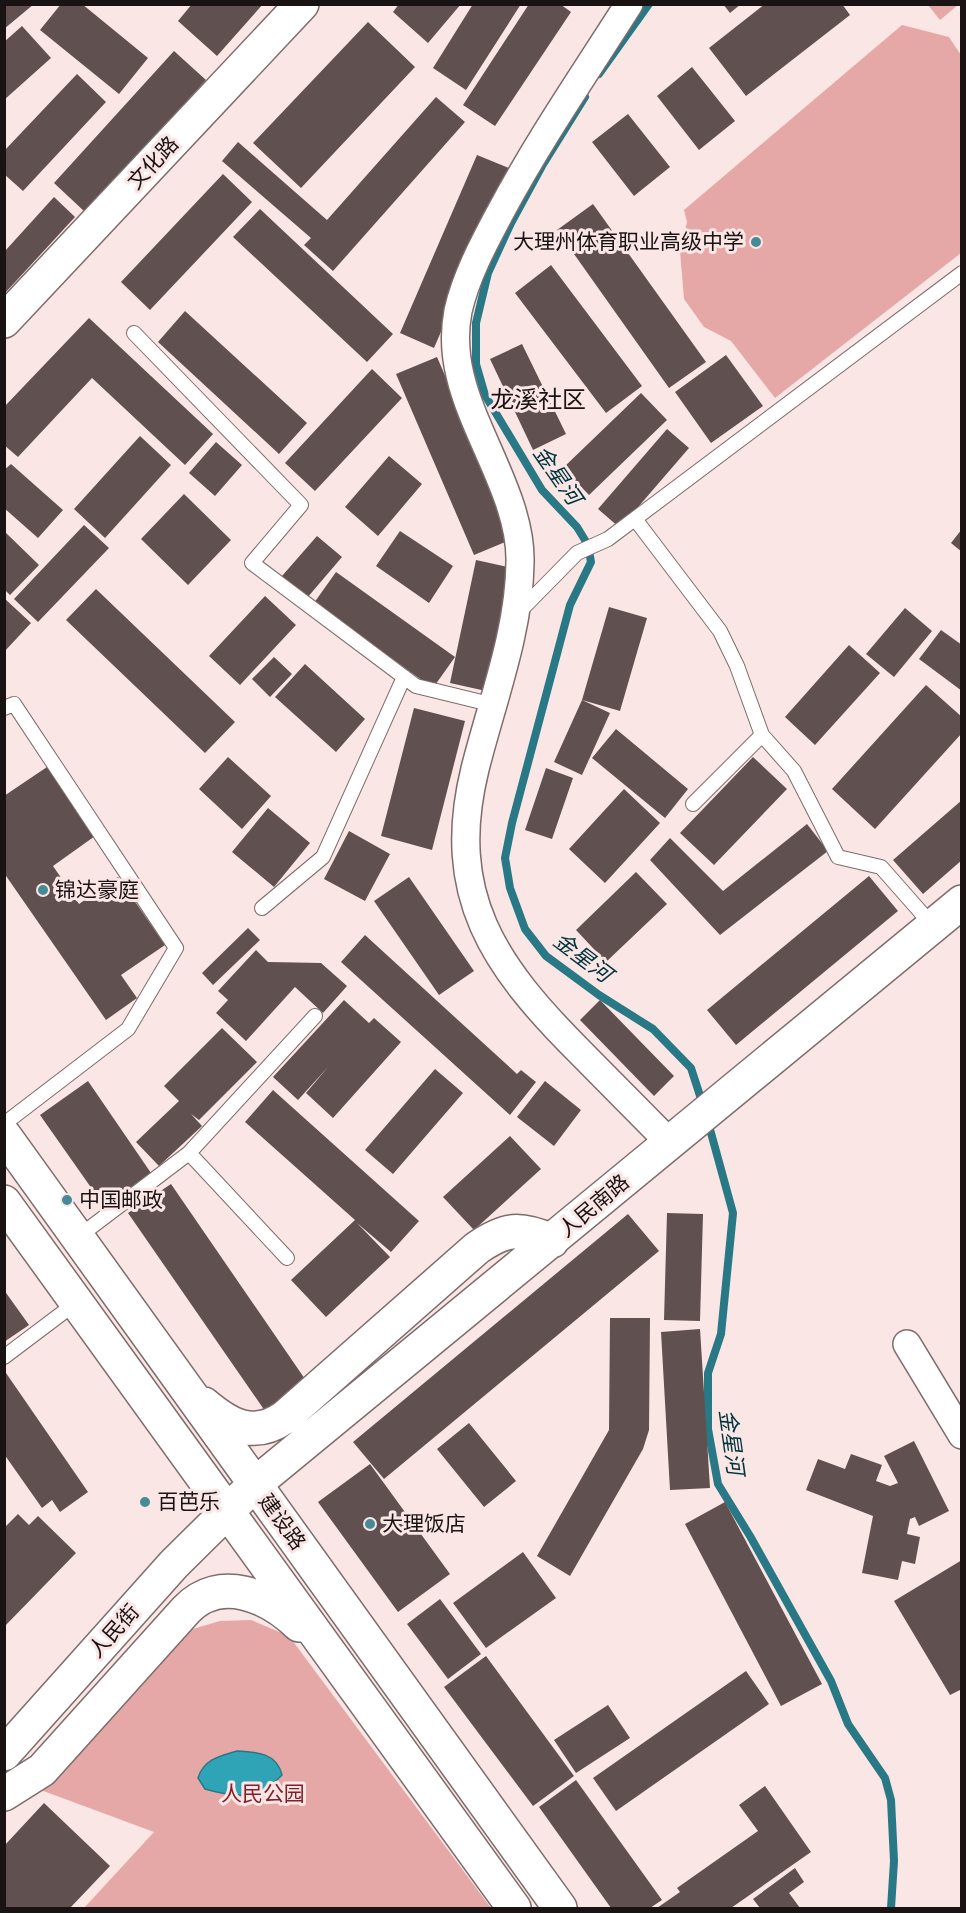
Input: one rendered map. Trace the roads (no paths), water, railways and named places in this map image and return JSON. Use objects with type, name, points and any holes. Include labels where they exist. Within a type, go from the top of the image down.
[{"type":"main road","name":"文化路","points":[[4,321],[302,4]]},
{"type":"main road","name":"人民南路","points":[[227,1510],[255,1484],[962,902]]},
{"type":"main road","name":"建设路","points":[[4,1136],[560,1908]]},
{"type":"main road","name":"建设路","points":[[4,1202],[514,1908]]},
{"type":"main road","points":[[186,1389],[231,1424],[253,1428],[275,1424],[477,1248],[510,1231],[523,1231],[552,1241]]},
{"type":"main road","name":"人民街","points":[[4,1754],[174,1564],[227,1510]]},
{"type":"main road","points":[[4,1794],[33,1778],[42,1770],[186,1610],[201,1598],[231,1591],[247,1593],[264,1599],[287,1613],[332,1656]]},
{"type":"street","points":[[629,4],[528,160],[472,269],[457,321],[456,350],[462,383],[474,420],[506,495],[517,530],[520,549],[520,578],[513,618],[494,705],[475,771],[467,814],[468,871],[480,920],[494,950],[528,997],[682,1134]]},
{"type":"street","points":[[906,1344],[962,1435]]},
{"type":"lane","points":[[513,618],[577,553],[608,539],[962,273]]},
{"type":"lane","points":[[134,333],[301,505],[252,563],[416,686],[494,705]]},
{"type":"lane","points":[[635,519],[720,631],[737,666],[762,735],[794,771],[838,857],[882,867],[933,926]]},
{"type":"lane","points":[[262,908],[322,857],[404,676]]},
{"type":"lane","points":[[4,708],[14,704],[176,948],[128,1029],[4,1124]]},
{"type":"lane","points":[[693,804],[762,735]]},
{"type":"lane","points":[[78,1237],[189,1154],[315,1016]]},
{"type":"lane","points":[[189,1154],[288,1258]]},
{"type":"lane","points":[[4,1357],[77,1302]]},
{"type":"water","points":[[237,1751],[259,1753],[271,1758],[276,1762],[282,1775],[264,1789],[246,1795],[205,1789],[198,1778],[204,1766],[213,1759]]},
{"type":"waterway","name":"金星河","points":[[599,74],[649,4]]},
{"type":"waterway","name":"金星河","points":[[585,97],[542,166],[511,223],[488,273],[476,323],[476,364],[485,395],[542,490],[577,527],[588,545],[591,562],[570,605],[512,823],[505,858],[510,888],[525,929],[546,956],[599,995],[653,1029],[691,1068],[703,1105]]},
{"type":"waterway","name":"金星河","points":[[708,1122],[733,1213],[721,1334],[708,1373],[708,1429],[718,1484],[750,1536],[831,1681],[848,1724],[885,1778],[891,1800],[894,1861],[891,1908]]},
{"type":"place","name":"大理州体育职业高级中学","points":[[756,242]]},
{"type":"place","name":"锦达豪庭","points":[[43,890]]},
{"type":"place","name":"中国邮政","points":[[67,1200]]},
{"type":"place","name":"百芭乐","points":[[145,1502]]},
{"type":"place","name":"大理饭店","points":[[370,1524]]},
{"type":"district","name":"龙溪社区","points":[[538,400]]},
{"type":"park label","name":"人民公园","points":[[263,1794]]}]
